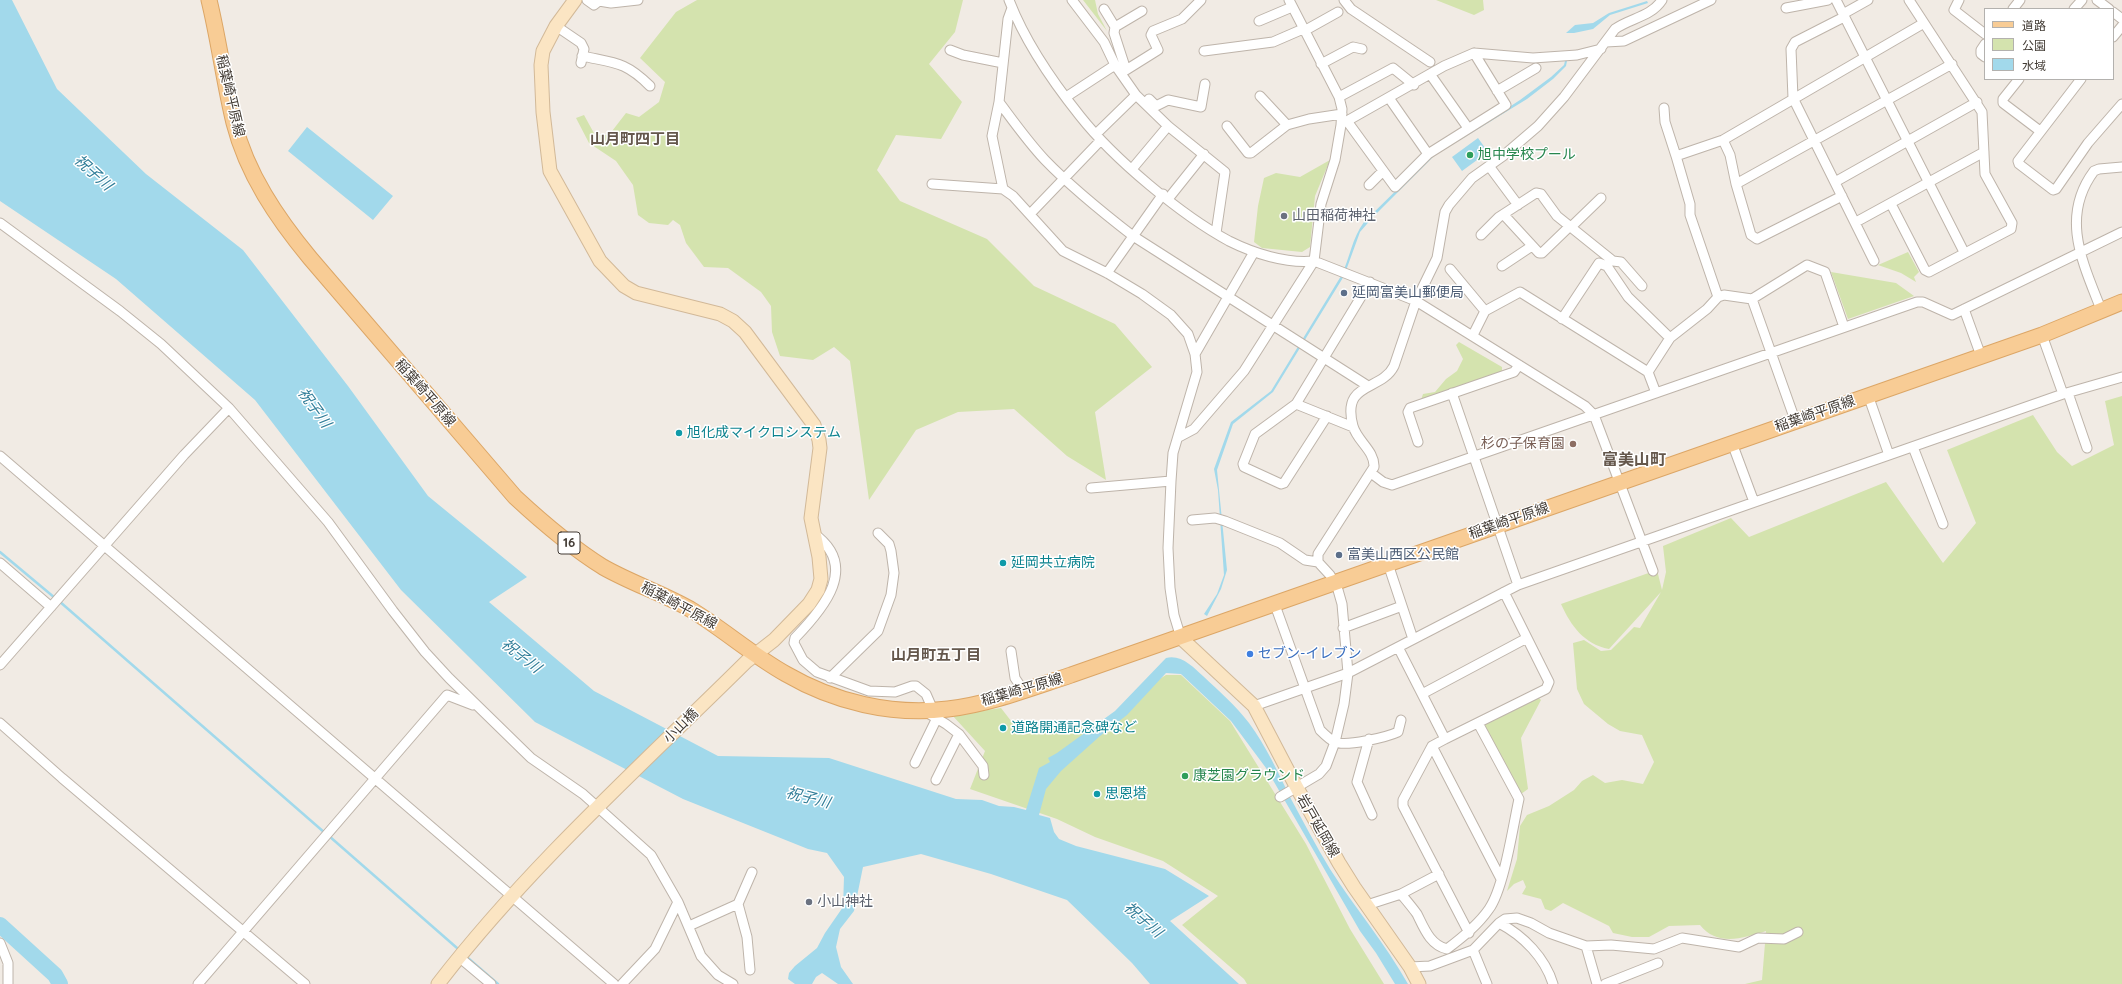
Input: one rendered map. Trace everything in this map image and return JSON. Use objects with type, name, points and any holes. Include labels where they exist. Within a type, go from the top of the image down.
[{"type":"main road","name":"稲葉崎平原線","points":[[209,0],[234,123],[247,158],[265,197],[280,221],[310,258],[515,497],[550,529],[604,567],[689,609],[752,658],[823,692],[886,709],[931,713],[992,700],[1181,638],[1795,420],[2042,335],[2102,312],[2122,302]]},
{"type":"street","name":"小山橋","points":[[438,984],[459,957],[512,897],[615,791],[752,658],[814,609],[821,579],[819,557],[811,518],[820,448],[814,425],[745,332],[733,321],[720,314],[636,293],[612,275],[600,261],[550,171],[543,112],[541,65],[543,51],[556,26],[575,0]]},
{"type":"street","points":[[586,0],[594,5],[599,1],[611,3],[638,0]]},
{"type":"street","points":[[1072,0],[1104,42],[1115,65],[1136,95],[1168,126],[1225,172],[1216,233]]},
{"type":"street","points":[[1126,70],[1158,50],[1151,35],[1153,31],[1182,19],[1201,0]]},
{"type":"street","points":[[1344,0],[1351,9],[1430,62]]},
{"type":"street","points":[[1318,562],[1320,550],[1371,473],[1374,462],[1354,427],[1352,413],[1353,400],[1368,386],[1393,369],[1416,301],[1436,258],[1445,212],[1472,178],[1538,126],[1604,45],[1615,29],[1623,23],[1650,12],[1662,0]]},
{"type":"street","points":[[1227,126],[1248,153],[1251,153],[1287,125],[1309,119],[1343,119],[1389,98],[1414,85],[1430,74],[1474,53],[1533,58],[1577,54],[1604,45],[1624,41],[1711,0]]},
{"type":"street","points":[[1786,8],[1828,0]]},
{"type":"street","points":[[1836,0],[1964,252]]},
{"type":"street","points":[[1868,0],[1843,16],[1795,42],[1791,49],[1793,98],[1856,222],[1874,261]]},
{"type":"street","points":[[1891,204],[1925,270],[1928,272],[2011,229],[2012,223],[1985,174],[1982,112],[1977,102],[1909,0]]},
{"type":"street","points":[[1959,0],[1954,10],[1984,33]]},
{"type":"street","points":[[2014,8],[2020,0]]},
{"type":"street","points":[[2075,8],[2082,0]]},
{"type":"street","points":[[2097,0],[2108,8]]},
{"type":"street","points":[[1003,189],[992,136],[999,102],[1011,2]]},
{"type":"street","points":[[1011,2],[1051,78],[1098,137],[1165,197],[1216,233],[1254,252],[1300,262],[1314,261],[1416,301],[1473,335],[1585,406],[1594,415],[1621,482],[1653,571]]},
{"type":"street","points":[[1179,437],[1194,429],[1231,388],[1244,371],[1314,261],[1321,204],[1325,187],[1336,160],[1343,119],[1339,97],[1320,64],[1291,4],[1259,21]]},
{"type":"street","points":[[1104,9],[1115,27],[1114,33],[1126,70]]},
{"type":"street","points":[[1115,27],[1142,11]]},
{"type":"street","points":[[1204,51],[1273,42],[1303,30],[1338,12]]},
{"type":"street","points":[[2114,13],[2122,19]]},
{"type":"street","points":[[1676,156],[1723,140],[1793,98],[1924,24]]},
{"type":"street","points":[[556,26],[582,43],[584,49],[581,60],[626,66],[635,71],[650,86]]},
{"type":"street","points":[[2114,36],[2122,26]]},
{"type":"street","points":[[1104,42],[1109,42],[1136,86],[1156,106],[1168,100],[1200,106],[1205,84]]},
{"type":"street","points":[[1984,46],[1981,50],[1981,54],[1984,56]]},
{"type":"street","points":[[1320,64],[1353,47],[1362,49]]},
{"type":"street","points":[[950,50],[963,55],[1003,63]]},
{"type":"street","points":[[1343,119],[1395,187],[1428,154],[1506,105],[1474,53]]},
{"type":"street","points":[[1736,184],[1952,64]]},
{"type":"street","points":[[1066,97],[1115,65]]},
{"type":"street","points":[[1339,97],[1393,68],[1414,85]]},
{"type":"street","points":[[1497,91],[1536,68]]},
{"type":"street","points":[[1430,74],[1468,128]]},
{"type":"street","points":[[2016,80],[2003,99],[2003,103],[2040,131]]},
{"type":"street","points":[[2079,80],[2018,161],[2019,164],[2054,190],[2056,190],[2088,142],[2122,104]]},
{"type":"street","points":[[1030,214],[1064,179],[1098,137],[1136,95]]},
{"type":"street","points":[[1260,96],[1287,125]]},
{"type":"street","points":[[1389,98],[1428,154]]},
{"type":"street","points":[[999,102],[1030,143],[1064,179],[1133,236],[1368,386]]},
{"type":"street","points":[[1835,182],[1977,102]]},
{"type":"street","points":[[1664,108],[1665,122],[1690,204],[1690,215],[1718,297]]},
{"type":"street","points":[[1132,169],[1168,126]]},
{"type":"street","points":[[1723,140],[1730,155],[1736,184],[1751,235],[1757,239],[1842,196]]},
{"type":"street","points":[[1856,222],[1984,152]]},
{"type":"street","points":[[1107,273],[1133,236],[1165,197],[1204,154]]},
{"type":"street","points":[[1489,166],[1518,205]]},
{"type":"street","points":[[2102,312],[2079,253],[2077,203],[2080,194],[2094,171],[2099,169],[2122,168]]},
{"type":"street","points":[[1369,185],[1383,171]]},
{"type":"street","points":[[932,184],[1003,189],[1013,196],[1063,251],[1107,273],[1142,294],[1170,315],[1188,334],[1196,354],[1198,372],[1173,453],[1168,548],[1170,588],[1174,615],[1181,638]]},
{"type":"street","points":[[1482,236],[1504,215],[1518,205],[1536,193],[1541,194],[1557,216],[1613,261],[1621,262],[1642,286]]},
{"type":"street","points":[[1504,215],[1532,246],[1539,253],[1542,253],[1601,198]]},
{"type":"street","points":[[0,223],[149,335],[229,408],[328,522],[425,652],[475,706],[531,758],[599,807],[652,855],[678,902],[701,956],[718,975],[733,984]]},
{"type":"street","points":[[1371,473],[1383,482],[1392,485],[1917,302],[1923,302],[1952,315],[2122,232]]},
{"type":"street","points":[[1502,266],[1532,246]]},
{"type":"street","points":[[1196,354],[1254,252]]},
{"type":"street","points":[[1562,319],[1600,263],[1607,266],[1628,298],[1670,338]]},
{"type":"street","points":[[1648,372],[1670,338],[1707,309],[1718,297],[1724,295],[1752,299],[1807,265],[1825,272],[1844,327]]},
{"type":"street","points":[[1450,269],[1485,311]]},
{"type":"street","points":[[1327,416],[1284,483],[1281,484],[1244,467],[1243,464],[1255,434],[1296,404],[1370,282]]},
{"type":"street","points":[[1473,335],[1485,311],[1520,292],[1648,372],[1656,393]]},
{"type":"street","points":[[1752,299],[1795,420]]},
{"type":"street","points":[[1964,309],[1981,356]]},
{"type":"street","points":[[2042,335],[2087,448]]},
{"type":"street","points":[[1418,442],[1408,412],[1410,408],[1514,372],[1519,364]]},
{"type":"street","points":[[1254,706],[1348,673],[1518,585],[2065,394],[2122,377]]},
{"type":"street","points":[[1452,393],[1518,585]]},
{"type":"street","points":[[1868,395],[1890,455]]},
{"type":"street","points":[[1296,404],[1354,427]]},
{"type":"street","points":[[0,665],[105,547],[184,455],[229,408]]},
{"type":"street","points":[[1732,443],[1754,502]]},
{"type":"street","points":[[1913,447],[1943,524]]},
{"type":"street","points":[[0,456],[614,984]]},
{"type":"street","points":[[1091,488],[1171,481]]},
{"type":"street","points":[[1192,520],[1222,520],[1280,543],[1305,560],[1318,562],[1330,575],[1342,604],[1348,673],[1344,704],[1335,742],[1326,766],[1319,774],[1280,797]]},
{"type":"street","points":[[830,678],[878,631],[891,595],[894,574],[891,551],[888,544],[878,533]]},
{"type":"street","points":[[0,563],[52,606]]},
{"type":"street","points":[[1388,564],[1414,639]]},
{"type":"street","points":[[1469,933],[1403,806],[1403,800],[1432,746],[1546,689],[1549,682],[1504,592]]},
{"type":"street","points":[[1275,605],[1320,730],[1335,742],[1349,743],[1389,736],[1398,732],[1401,720]]},
{"type":"street","points":[[1343,628],[1402,606]]},
{"type":"street","points":[[814,609],[795,638],[794,643],[803,660],[817,672],[869,691],[895,692],[916,686],[926,694],[931,713],[915,763]]},
{"type":"street","name":"岩戸延岡線","points":[[1181,638],[1254,706],[1297,788],[1346,875],[1410,967],[1419,984]]},
{"type":"street","points":[[1422,694],[1527,638]]},
{"type":"street","points":[[1398,647],[1445,739]]},
{"type":"street","points":[[1011,651],[1015,678],[1023,690]]},
{"type":"street","points":[[198,984],[245,932],[446,696],[475,706]]},
{"type":"street","points":[[931,713],[959,734],[983,766],[984,775]]},
{"type":"street","points":[[0,723],[68,783],[305,984]]},
{"type":"street","points":[[1401,894],[1416,913],[1425,932],[1441,947],[1447,949],[1469,933],[1490,908],[1501,879],[1519,800],[1478,723]]},
{"type":"street","points":[[936,780],[959,734]]},
{"type":"street","points":[[1369,739],[1357,782],[1372,814]]},
{"type":"street","points":[[1432,746],[1501,879]]},
{"type":"street","points":[[750,970],[746,938],[738,904],[752,872]]},
{"type":"street","points":[[1367,905],[1401,894],[1439,874]]},
{"type":"street","points":[[622,984],[655,949],[678,902]]},
{"type":"street","points":[[689,926],[738,904]]},
{"type":"street","points":[[1410,967],[1430,966],[1473,950],[1499,923],[1505,919],[1517,918],[1531,923],[1549,933],[1586,946],[1611,945],[1654,949],[1682,938],[1739,947],[1758,938],[1784,939],[1798,932]]},
{"type":"street","points":[[1499,923],[1507,927],[1537,953],[1548,970],[1553,984]]},
{"type":"street","points":[[0,943],[8,962],[8,984]]},
{"type":"street","points":[[1586,946],[1597,984]]},
{"type":"street","points":[[1473,950],[1487,984]]},
{"type":"street","points":[[459,957],[491,984]]},
{"type":"street","points":[[1606,984],[1658,963]]},
{"type":"green space","points":[[697,0],[963,0],[955,32],[929,64],[962,102],[941,139],[896,135],[877,170],[900,201],[987,239],[1034,286],[1115,324],[1152,367],[1095,412],[1106,480],[1067,456],[1014,409],[958,412],[916,430],[869,500],[850,361],[834,347],[813,360],[780,356],[772,332],[771,306],[761,292],[728,268],[704,267],[686,243],[680,225],[673,220],[668,225],[649,223],[638,215],[633,185],[616,161],[589,143],[576,118],[584,115],[595,135],[609,135],[626,113],[639,117],[659,102],[665,82],[640,58],[676,12]]},
{"type":"green space","points":[[1083,0],[1095,0],[1098,14],[1107,31]]},
{"type":"green space","points":[[1436,0],[1483,0],[1484,10],[1474,15]]},
{"type":"green space","points":[[1330,160],[1315,196],[1310,247],[1302,252],[1262,248],[1254,242],[1258,206],[1264,178],[1276,173],[1300,177]]},
{"type":"green space","points":[[1908,252],[1919,272],[1914,277],[1916,282],[1901,273],[1878,265]]},
{"type":"green space","points":[[1831,272],[1896,283],[1914,296],[1848,319]]},
{"type":"green space","points":[[1459,342],[1502,367],[1502,373],[1421,400],[1423,394],[1435,392],[1446,379],[1457,371],[1463,359],[1456,345]]},
{"type":"green space","points":[[2122,396],[2122,984],[1745,984],[1762,980],[1766,931],[1731,939],[1714,936],[1700,925],[1669,926],[1649,937],[1632,937],[1613,933],[1609,926],[1563,903],[1551,911],[1545,909],[1541,899],[1522,894],[1526,887],[1523,880],[1514,884],[1507,891],[1517,859],[1520,826],[1527,815],[1549,806],[1574,790],[1582,781],[1593,775],[1605,783],[1622,780],[1643,784],[1654,762],[1642,735],[1620,731],[1608,724],[1584,704],[1577,689],[1573,643],[1584,640],[1601,651],[1611,650],[1634,627],[1640,628],[1661,592],[1609,649],[1592,643],[1579,633],[1569,620],[1561,604],[1657,570],[1662,590],[1666,572],[1663,546],[1731,518],[1749,537],[1886,482],[1943,563],[1976,523],[1947,450],[2033,415],[2057,452],[2072,466],[2114,445],[2105,401]]},
{"type":"green space","points":[[1166,675],[1181,675],[1230,721],[1306,844],[1350,929],[1384,984],[1247,984],[1244,979],[1182,925],[1218,896],[1163,861],[1095,837],[1057,819],[970,789],[985,751],[952,715],[1001,708],[1022,735],[1085,723],[1104,723],[1137,693]]},
{"type":"green space","points":[[1538,697],[1541,700],[1521,738],[1528,789],[1521,794],[1483,724]]},
{"type":"water","name":"祝子川","points":[[0,0],[12,0],[57,89],[146,174],[243,250],[348,386],[428,496],[527,577],[489,602],[594,691],[718,756],[829,758],[956,799],[982,800],[999,806],[1014,807],[1026,810],[1039,768],[1050,762],[1048,758],[1115,711],[1166,658],[1177,658],[1186,662],[1195,669],[1227,699],[1244,717],[1255,732],[1330,869],[1390,954],[1408,984],[1395,984],[1376,953],[1360,931],[1266,768],[1231,721],[1181,674],[1166,673],[1127,715],[1100,736],[1061,771],[1046,789],[1039,815],[1050,818],[1054,832],[1059,839],[1076,846],[1165,869],[1209,896],[1170,921],[1239,984],[1150,984],[1132,963],[1067,900],[991,874],[921,854],[863,867],[854,911],[840,929],[836,947],[841,967],[853,984],[838,984],[822,973],[816,977],[812,984],[795,984],[788,979],[789,973],[795,966],[817,948],[825,933],[843,907],[844,877],[827,853],[808,849],[683,799],[535,722],[401,590],[255,400],[116,279],[0,201]]},
{"type":"water","points":[[1647,1],[1648,3],[1610,15],[1593,29],[1566,33],[1575,25],[1593,23],[1609,13]]},
{"type":"water","points":[[1565,61],[1567,61],[1566,66],[1553,79],[1527,99],[1434,156],[1373,217],[1360,232],[1344,276],[1273,392],[1233,424],[1217,470],[1227,570],[1221,589],[1207,616],[1204,614],[1217,594],[1224,575],[1218,490],[1214,469],[1231,422],[1271,391],[1341,276],[1354,241],[1364,222],[1426,161],[1520,100],[1551,77],[1564,65]]},
{"type":"water","points":[[307,127],[393,196],[373,220],[288,151]]},
{"type":"water","name":"旭中学校プール","points":[[1478,138],[1488,152],[1462,171],[1452,157]]},
{"type":"waterway","points":[[0,552],[55,598]]},
{"type":"waterway","points":[[59,601],[325,833]]},
{"type":"waterway","points":[[329,836],[457,948]]},
{"type":"waterway","points":[[0,925],[55,975],[60,984]]},
{"type":"waterway","points":[[468,958],[498,984]]},
{"type":"place","name":"旭中学校プール","points":[[1470,155]]},
{"type":"place","name":"山田稲荷神社","points":[[1284,216]]},
{"type":"place","name":"延岡富美山郵便局","points":[[1344,293]]},
{"type":"place","name":"旭化成マイクロシステム","points":[[679,433]]},
{"type":"place","name":"杉の子保育園","points":[[1573,444]]},
{"type":"place","name":"富美山西区公民館","points":[[1339,555]]},
{"type":"place","name":"延岡共立病院","points":[[1003,563]]},
{"type":"place","name":"セブン-イレブン","points":[[1250,654]]},
{"type":"place","name":"道路開通記念碑など","points":[[1003,728]]},
{"type":"place","name":"康芝園グラウンド","points":[[1185,776]]},
{"type":"place","name":"思恩塔","points":[[1097,794]]},
{"type":"place","name":"小山神社","points":[[809,902]]},
{"type":"district","name":"山月町四丁目","points":[[635,139]]},
{"type":"district","name":"富美山町","points":[[1634,460]]},
{"type":"district","name":"山月町五丁目","points":[[936,655]]}]
